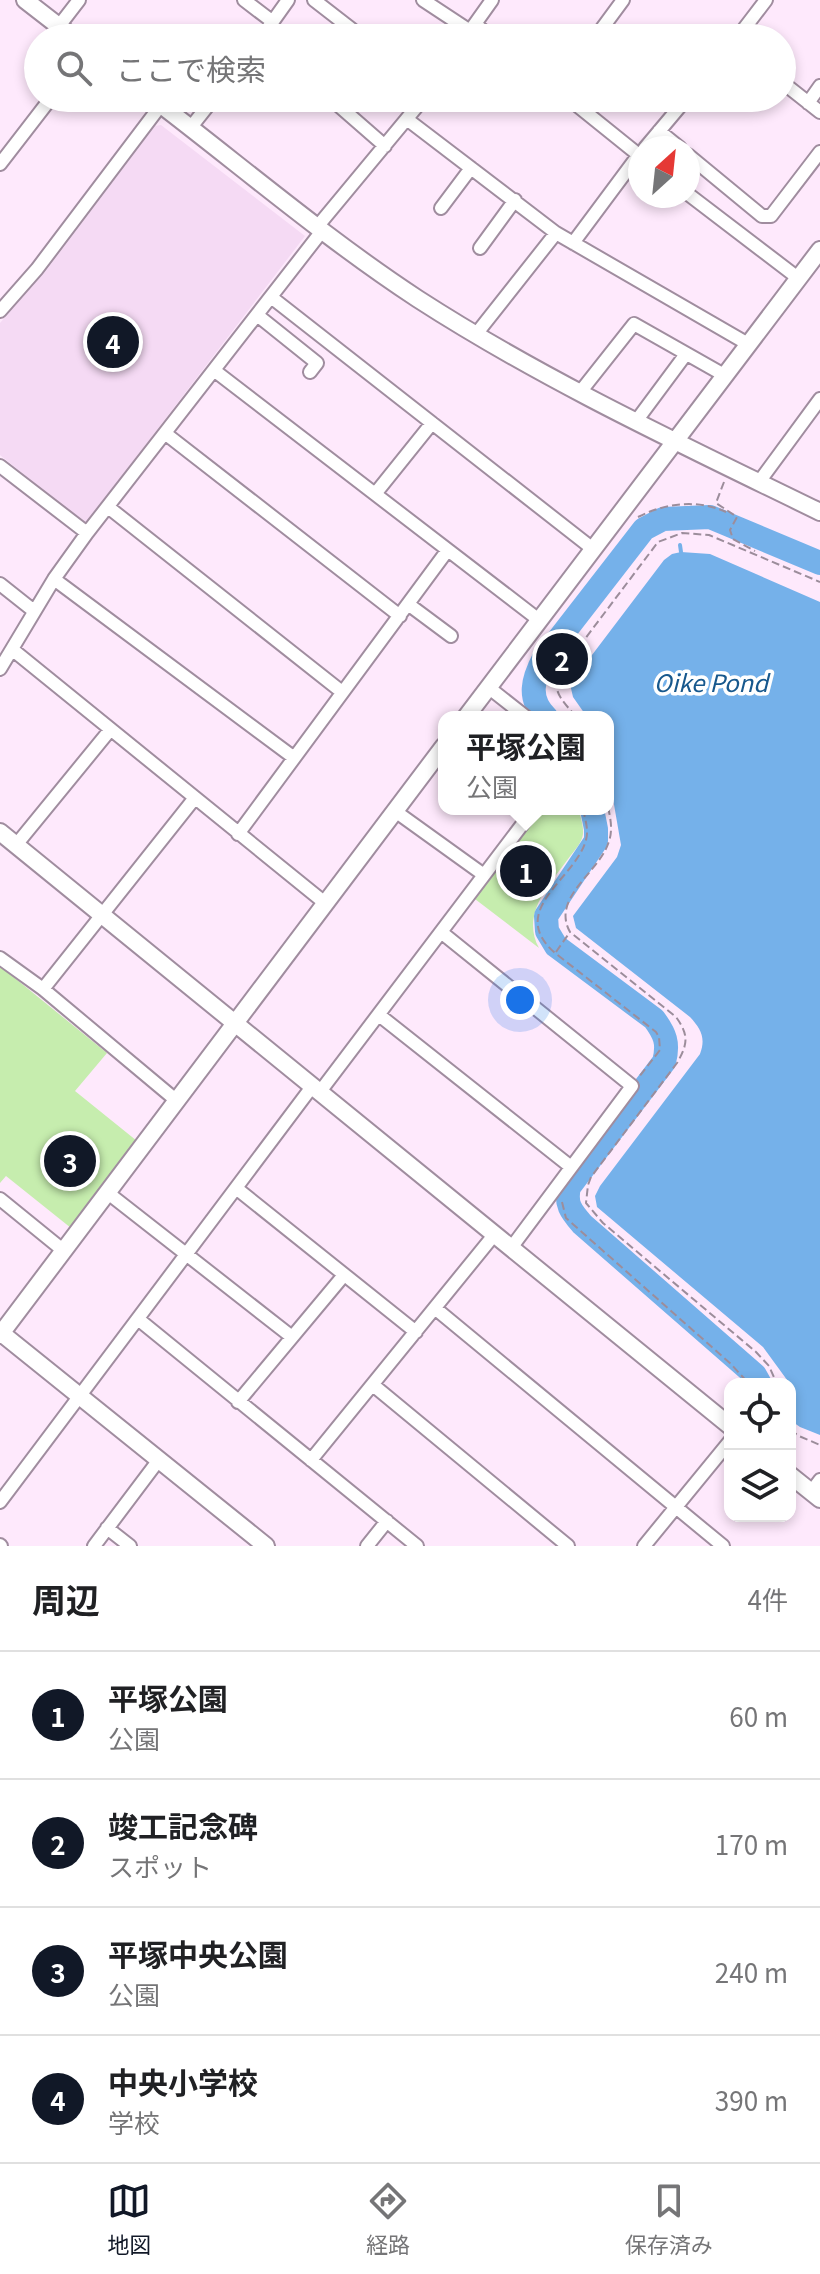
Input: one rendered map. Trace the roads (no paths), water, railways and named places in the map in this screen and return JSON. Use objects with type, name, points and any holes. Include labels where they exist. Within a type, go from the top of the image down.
[{"type":"street","points":[[25,0],[56,24]]},
{"type":"street","points":[[61,24],[79,0]]},
{"type":"street","points":[[244,0],[273,22],[288,0]]},
{"type":"street","points":[[314,0],[345,24]]},
{"type":"street","points":[[423,0],[459,24]]},
{"type":"street","points":[[475,24],[492,0]]},
{"type":"street","points":[[608,24],[623,0]]},
{"type":"street","points":[[748,24],[766,0]]},
{"type":"street","points":[[808,103],[820,86]]},
{"type":"street","points":[[796,93],[820,112]]},
{"type":"street","points":[[0,164],[40,112]]},
{"type":"street","points":[[0,311],[37,269],[150,112]]},
{"type":"street","points":[[171,112],[320,229],[418,299],[674,441],[820,512]]},
{"type":"street","points":[[191,127],[203,112]]},
{"type":"street","points":[[346,112],[385,146]]},
{"type":"street","points":[[0,669],[54,579],[87,533],[414,112]]},
{"type":"street","points":[[587,112],[628,143]]},
{"type":"street","points":[[655,136],[675,112]]},
{"type":"street","points":[[408,120],[556,233],[748,344]]},
{"type":"street","points":[[659,131],[665,136]]},
{"type":"street","points":[[700,165],[762,216],[771,216],[820,152]]},
{"type":"street","points":[[441,208],[471,168]]},
{"type":"street","points":[[573,243],[628,170]]},
{"type":"street","points":[[480,248],[515,200]]},
{"type":"street","points":[[700,203],[798,278]]},
{"type":"street","points":[[477,333],[556,233]]},
{"type":"street","points":[[470,711],[820,250]]},
{"type":"street","points":[[271,297],[593,549]]},
{"type":"street","points":[[257,315],[317,363],[310,372]]},
{"type":"street","points":[[581,391],[634,324],[724,375]]},
{"type":"street","points":[[637,420],[686,354]]},
{"type":"street","points":[[215,371],[539,620]]},
{"type":"street","points":[[759,482],[820,399]]},
{"type":"street","points":[[375,494],[432,423]]},
{"type":"street","points":[[166,434],[400,616]]},
{"type":"street","points":[[0,466],[87,533]]},
{"type":"street","points":[[108,507],[342,692]]},
{"type":"street","points":[[238,834],[447,551]]},
{"type":"street","points":[[54,579],[293,757]]},
{"type":"street","points":[[0,584],[34,611]]},
{"type":"street","points":[[408,604],[451,636]]},
{"type":"street","points":[[13,650],[325,903]]},
{"type":"street","points":[[488,687],[518,711]]},
{"type":"street","points":[[16,845],[110,730]]},
{"type":"street","points":[[266,1546],[1,1334],[438,754]]},
{"type":"street","points":[[43,989],[194,799]]},
{"type":"street","points":[[395,811],[484,875]]},
{"type":"street","points":[[0,1502],[236,1188],[379,1015],[529,815]]},
{"type":"street","points":[[0,832],[724,1421]]},
{"type":"street","points":[[441,932],[632,1086],[511,1248]]},
{"type":"street","points":[[0,958],[43,989],[177,1101]]},
{"type":"street","points":[[379,1015],[571,1167]]},
{"type":"street","points":[[236,1188],[416,1332]]},
{"type":"street","points":[[108,1193],[292,1337]]},
{"type":"street","points":[[0,1199],[64,1251]]},
{"type":"street","points":[[311,1460],[494,1235]]},
{"type":"street","points":[[238,1402],[344,1275]]},
{"type":"street","points":[[436,1309],[723,1546]]},
{"type":"street","points":[[138,1319],[417,1546]]},
{"type":"street","points":[[373,1385],[568,1546]]},
{"type":"street","points":[[644,1546],[724,1448]]},
{"type":"street","points":[[94,1546],[158,1461]]},
{"type":"street","points":[[796,1478],[817,1490]]},
{"type":"street","points":[[367,1546],[387,1521]]},
{"type":"street","points":[[107,1528],[130,1546]]},
{"type":"water","name":"Oike Pond","points":[[681,552],[710,554],[820,602],[820,1435],[796,1424],[796,1378],[786,1378],[763,1347],[597,1207],[595,1196],[702,1048],[700,1030],[690,1017],[576,928],[573,916],[617,857],[621,845],[614,805],[614,711],[583,711],[573,697],[570,684],[664,560]]},
{"type":"waterway","points":[[541,711],[534,688],[544,658],[644,529],[663,519],[710,517],[820,563]]},
{"type":"waterway","points":[[676,518],[677,525]]},
{"type":"waterway","points":[[680,545],[681,552]]},
{"type":"waterway","points":[[593,815],[596,841],[546,916],[547,931],[556,946],[654,1019],[663,1034],[666,1049],[664,1062],[569,1187],[568,1203],[582,1224],[757,1378]]},
{"type":"place","name":"中央小学校","points":[[113,342]]},
{"type":"place","name":"竣工記念碑","points":[[562,659]]},
{"type":"place","name":"平塚公園","points":[[526,871]]},
{"type":"place","name":"平塚中央公園","points":[[70,1161]]}]
